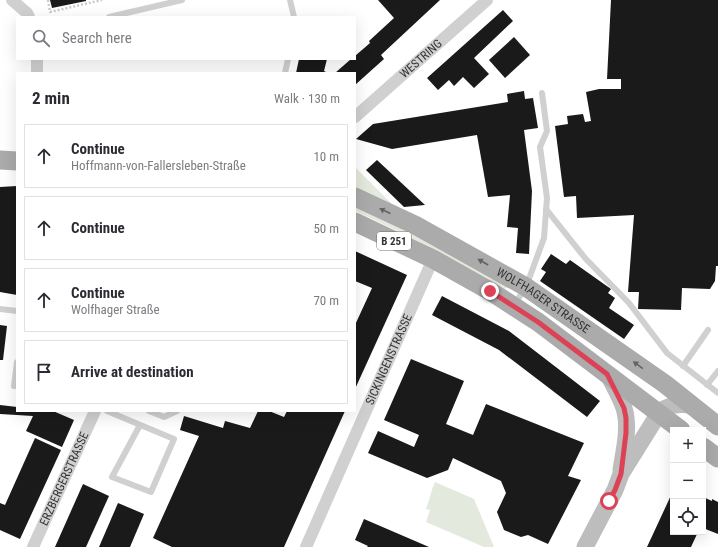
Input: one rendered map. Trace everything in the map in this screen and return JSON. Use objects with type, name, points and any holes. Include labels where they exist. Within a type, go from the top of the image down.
[{"type":"main road","points":[[0,147],[16,147]]},
{"type":"main road","points":[[0,160],[16,161]]},
{"type":"main road","name":"WOLFHAGER STRASSE","points":[[356,197],[415,225],[526,286],[664,384],[718,426]]},
{"type":"main road","name":"WOLFHAGER STRASSE","points":[[356,222],[433,259],[490,291],[538,322],[607,374],[666,412],[678,427]]},
{"type":"main road","points":[[584,547],[615,490],[621,474],[626,433],[626,418],[624,408],[607,374]]},
{"type":"main road","points":[[615,490],[626,478],[666,412],[664,384]]},
{"type":"main road","points":[[621,474],[666,412],[691,405]]},
{"type":"main road","points":[[706,449],[718,458]]},
{"type":"street","points":[[12,0],[27,13],[28,16]]},
{"type":"street","name":"WESTRING","points":[[356,116],[487,0]]},
{"type":"street","points":[[37,60],[37,72]]},
{"type":"street","name":"SICKINGENSTRASSE","points":[[306,547],[433,259]]},
{"type":"street","name":"ERZBERGERSTRASSE","points":[[33,547],[95,412]]},
{"type":"lane","points":[[113,16],[182,0]]},
{"type":"lane","points":[[290,0],[294,16]]},
{"type":"lane","points":[[285,72],[288,60]]},
{"type":"lane","points":[[513,306],[526,286],[544,238],[547,198],[540,147],[547,131],[542,93]]},
{"type":"lane","points":[[546,209],[584,258],[629,303],[667,353],[718,393]]},
{"type":"lane","points":[[0,309],[16,311]]},
{"type":"lane","points":[[683,366],[708,330]]},
{"type":"lane","points":[[16,370],[14,386],[16,386]]},
{"type":"lane","points":[[707,385],[718,371]]},
{"type":"lane","points":[[109,412],[174,439],[151,492],[112,477],[140,425]]},
{"type":"lane","points":[[152,412],[164,417],[175,412]]},
{"type":"path","points":[[48,0],[50,12],[102,0]]},
{"type":"shaded area","points":[[356,168],[391,203],[391,206],[356,189]]},
{"type":"shaded area","points":[[356,204],[399,224],[508,286],[505,289],[467,267],[356,211]]},
{"type":"shaded area","points":[[435,482],[474,499],[494,547],[484,547],[426,522],[430,510],[426,509]]},
{"type":"building","points":[[50,0],[86,0],[86,1],[52,8]]},
{"type":"building","points":[[378,0],[440,0],[381,55],[384,59],[356,84],[356,72],[336,72],[350,60],[356,60],[356,55],[394,18]]},
{"type":"building","points":[[611,0],[718,0],[718,266],[716,266],[715,281],[710,289],[682,288],[681,310],[638,309],[639,292],[628,292],[634,215],[577,218],[576,196],[564,197],[555,126],[568,124],[567,116],[583,114],[585,122],[591,121],[586,92],[599,89],[621,89],[621,79],[607,79]]},
{"type":"building","points":[[503,10],[513,21],[474,58],[489,74],[474,88],[463,77],[454,86],[449,80],[438,90],[427,78]]},
{"type":"building","points":[[514,37],[530,55],[505,78],[489,60]]},
{"type":"building","points":[[299,60],[327,60],[324,71],[326,72],[296,72]]},
{"type":"building","points":[[524,91],[525,99],[533,98],[538,128],[524,130],[532,191],[529,254],[516,253],[518,228],[507,227],[510,195],[488,197],[477,135],[392,149],[356,139],[373,124],[508,102],[507,94]]},
{"type":"building","points":[[377,160],[425,205],[404,207],[366,170]]},
{"type":"building","points":[[16,186],[16,295],[0,292],[0,187]]},
{"type":"building","points":[[356,251],[407,275],[356,387],[356,323],[372,288],[356,281]]},
{"type":"building","points":[[551,254],[566,264],[570,260],[611,289],[608,293],[615,298],[609,308],[634,325],[624,339],[540,281],[546,272],[541,269]]},
{"type":"building","points":[[442,296],[509,331],[600,401],[587,417],[499,350],[432,315]]},
{"type":"building","points":[[0,325],[7,326],[3,360],[0,360]]},
{"type":"building","points":[[411,359],[464,381],[446,424],[473,435],[486,404],[584,443],[568,476],[581,480],[548,544],[528,535],[521,537],[504,530],[497,512],[506,493],[501,481],[453,458],[448,470],[427,478],[368,453],[378,431],[414,447],[419,435],[384,420]]},
{"type":"building","points":[[0,405],[16,407],[16,412],[55,412],[74,420],[62,447],[26,431],[33,416],[0,414]]},
{"type":"building","points":[[258,412],[272,412],[284,417],[286,412],[345,412],[284,547],[172,547],[153,538],[199,436],[180,430],[184,416],[223,428],[225,421],[250,428]]},
{"type":"building","points":[[35,438],[61,450],[20,539],[0,530],[0,503],[5,505]]},
{"type":"building","points":[[83,484],[109,496],[86,547],[55,547]]},
{"type":"building","points":[[670,497],[670,535],[697,535],[691,547],[647,547]]},
{"type":"building","points":[[706,498],[718,502],[718,534],[706,529]]},
{"type":"building","points":[[118,503],[144,514],[130,547],[99,547]]},
{"type":"building","points":[[364,519],[429,547],[367,547],[368,546],[355,540]]},
{"type":"route","points":[[490,291],[538,322],[607,374],[624,408],[626,418],[626,433],[621,474],[609,501]]}]
